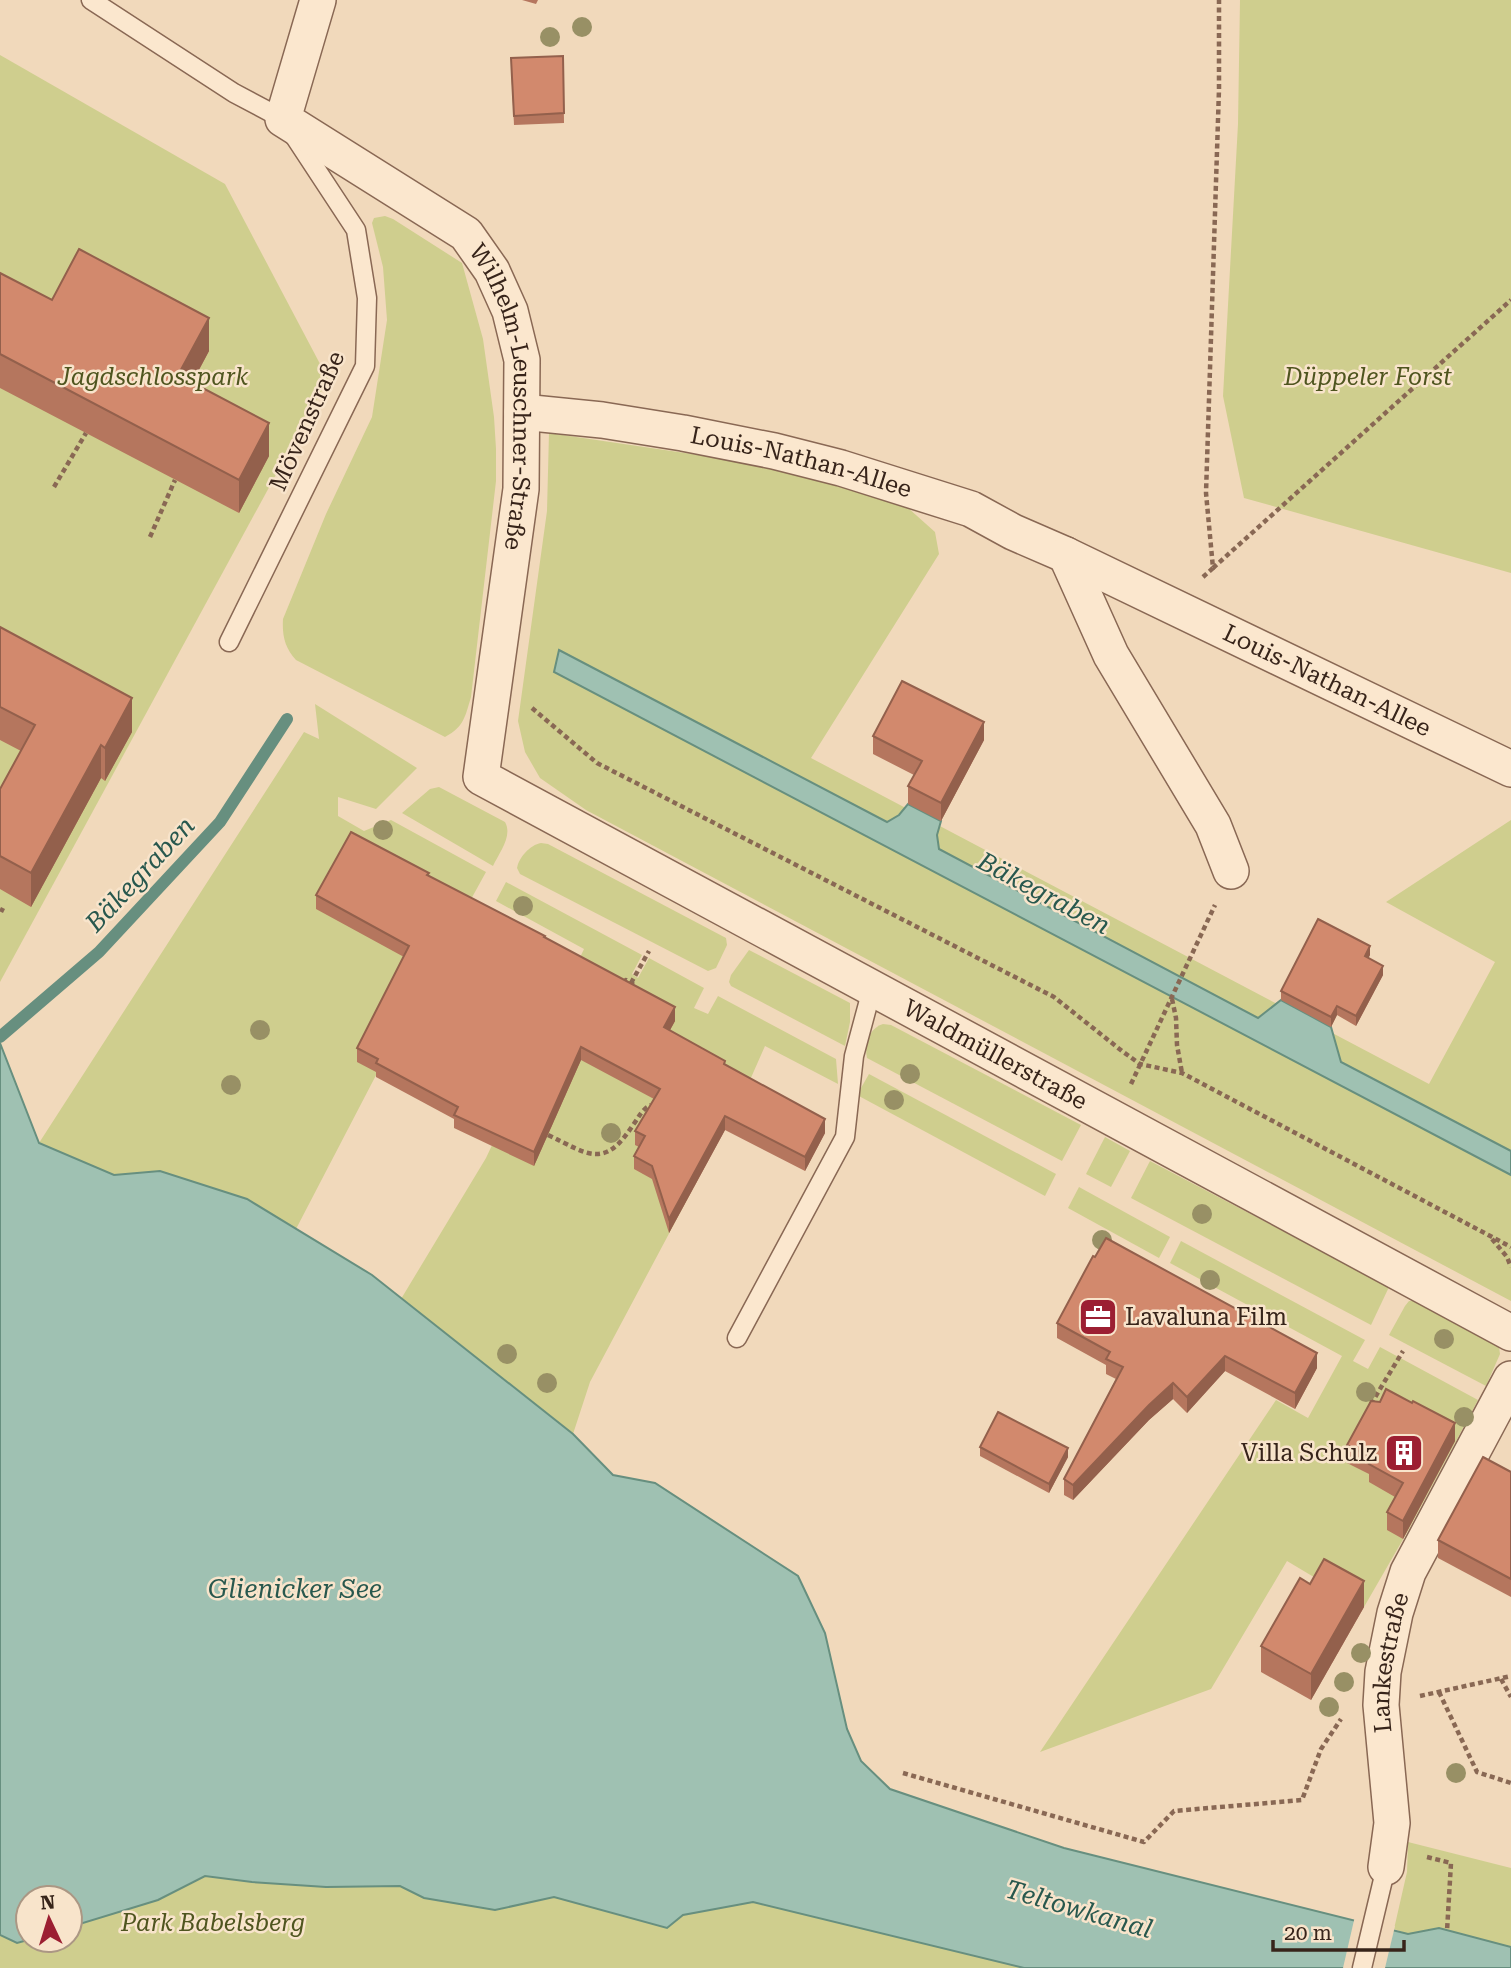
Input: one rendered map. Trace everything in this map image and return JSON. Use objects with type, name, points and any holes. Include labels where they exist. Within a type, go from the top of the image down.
[{"type":"street","points":[[283,119],[318,0]]},
{"type":"street","name":"Wilhelm-Leuschner-Straße","points":[[283,119],[466,234],[492,271],[510,311],[522,360],[521,489],[481,777]]},
{"type":"street","name":"Louis-Nathan-Allee","points":[[522,412],[602,420],[774,451],[841,468],[971,509],[1013,532],[1170,604],[1511,769]]},
{"type":"street","points":[[1066,555],[1111,655],[1213,825],[1231,871]]},
{"type":"street","name":"Waldmüllerstraße","points":[[481,777],[1511,1333]]},
{"type":"street","name":"Lankestraße","points":[[1386,1867],[1392,1823],[1381,1705],[1383,1672],[1395,1613],[1408,1572],[1511,1379]]},
{"type":"lane","name":"Mövenstraße","points":[[91,0],[234,93],[283,119],[356,230],[367,298],[365,366],[229,642]]},
{"type":"lane","points":[[737,1338],[845,1136],[854,1056],[872,989]]},
{"type":"lane","name":"Lankestraße","points":[[1362,1968],[1386,1867]]},
{"type":"path","points":[[1213,568],[1206,493],[1219,0]]},
{"type":"path","points":[[1170,604],[1511,300]]},
{"type":"path","points":[[54,487],[86,433]]},
{"type":"path","points":[[150,537],[175,480]]},
{"type":"path","points":[[495,677],[597,763],[1054,997],[1140,1064],[1182,1073],[1511,1247]]},
{"type":"path","points":[[1114,1120],[1231,871]]},
{"type":"path","points":[[631,983],[649,951]]},
{"type":"path","points":[[620,991],[626,980],[636,986],[630,997]]},
{"type":"path","points":[[1172,998],[1182,1073]]},
{"type":"path","points":[[548,1135],[586,1153],[600,1154],[622,1143],[645,1108],[652,1105]]},
{"type":"path","points":[[1490,1237],[1507,1257],[1511,1267]]},
{"type":"path","points":[[1368,1410],[1403,1352]]},
{"type":"path","points":[[903,1773],[1144,1842],[1174,1811],[1302,1800],[1321,1749],[1361,1691],[1383,1672]]},
{"type":"path","points":[[1412,1698],[1511,1676]]},
{"type":"path","points":[[1501,1679],[1511,1698]]},
{"type":"path","points":[[1439,1692],[1477,1772],[1511,1783]]},
{"type":"path","points":[[1447,1931],[1451,1863]]},
{"type":"green space","name":"Düppeler Forst","points":[[1240,0],[1511,0],[1511,573],[1244,498],[1223,396],[1238,124]]},
{"type":"green space","name":"Jagdschlosspark","points":[[0,55],[225,184],[328,379],[0,982]]},
{"type":"green space","points":[[385,216],[462,263],[483,339],[494,417],[496,481],[471,697],[460,725],[445,737],[296,660],[287,646],[283,631],[283,619],[326,514],[372,417],[387,320],[383,267],[372,223],[374,218]]},
{"type":"green space","points":[[549,433],[746,462],[814,476],[907,507],[935,532],[939,554],[811,758],[1429,1084],[1495,962],[1386,902],[1511,820],[1511,1301],[586,810],[540,778],[525,752],[518,721],[547,511]]},
{"type":"green space","points":[[315,704],[417,768],[376,809],[338,797],[338,816],[364,831],[391,820],[486,872],[411,1008],[296,1229],[247,1199],[160,1171],[114,1175],[39,1143],[304,732],[319,739]]},
{"type":"green space","points":[[439,787],[505,822],[506,839],[493,866],[402,813],[430,789]]},
{"type":"green space","points":[[548,844],[726,938],[727,945],[716,968],[708,971],[520,874],[517,868],[523,856],[533,846]]},
{"type":"green space","points":[[506,882],[642,955],[632,974],[638,978],[649,958],[704,988],[694,1008],[708,1014],[718,996],[836,1059],[838,1084],[765,1046],[746,1089],[590,1382],[573,1434],[401,1299],[486,1158],[584,949],[496,901]]},
{"type":"green space","points":[[749,950],[850,1003],[850,1022],[845,1046],[731,986],[731,975]]},
{"type":"green space","points":[[883,1024],[891,1025],[1081,1125],[1062,1161],[867,1058],[869,1038],[874,1029]]},
{"type":"green space","points":[[869,1074],[1056,1174],[1045,1196],[857,1095]]},
{"type":"green space","points":[[1105,1137],[1130,1151],[1111,1187],[1086,1174]]},
{"type":"green space","points":[[1150,1161],[1389,1287],[1371,1325],[1131,1198]]},
{"type":"green space","points":[[1079,1187],[1170,1237],[1159,1258],[1068,1208]]},
{"type":"green space","points":[[1181,1241],[1365,1340],[1353,1361],[1368,1369],[1380,1347],[1478,1400],[1364,1607],[1287,1561],[1211,1689],[1040,1752],[1276,1400],[1308,1418],[1342,1356],[1170,1263]]},
{"type":"green space","points":[[1409,1301],[1415,1301],[1499,1347],[1500,1354],[1486,1386],[1389,1335]]},
{"type":"green space","points":[[1408,1842],[1511,1868],[1511,1947],[1439,1928],[1408,1934],[1394,1929],[1407,1872]]},
{"type":"green space","name":"Park Babelsberg","points":[[205,1876],[326,1887],[400,1886],[424,1898],[495,1910],[554,1897],[667,1928],[683,1915],[753,1902],[1024,1968],[0,1968],[0,1935],[14,1942],[14,1954],[84,1954],[84,1923],[158,1900]]},
{"type":"water","name":"Bäkegraben","points":[[559,650],[887,822],[899,815],[908,804],[941,821],[937,835],[939,849],[1258,1018],[1281,1000],[1331,1027],[1341,1062],[1511,1151],[1511,1175],[554,672]]},
{"type":"water","name":"Glienicker See","points":[[0,1043],[39,1143],[114,1175],[160,1171],[247,1199],[372,1275],[573,1434],[613,1475],[655,1483],[798,1576],[825,1633],[847,1729],[861,1761],[890,1789],[1064,1848],[1408,1934],[1439,1928],[1511,1947],[1511,1968],[1024,1968],[753,1902],[683,1915],[667,1928],[554,1897],[495,1910],[424,1898],[400,1886],[326,1887],[205,1876],[158,1900],[84,1923],[84,1884],[14,1884],[14,1942],[0,1935]]},
{"type":"pier","points":[[1355,1916],[1395,1926],[1385,1968],[1343,1968]]},
{"type":"building","points":[[563,56],[564,113],[514,116],[511,58]]},
{"type":"building","points":[[79,249],[209,318],[178,375],[269,423],[239,480],[0,354],[0,273],[52,300]]},
{"type":"building","points":[[0,627],[132,698],[105,748],[101,745],[31,873],[0,856],[0,789],[35,725],[0,707]]},
{"type":"building","points":[[902,681],[984,722],[941,803],[908,786],[922,761],[873,736]]},
{"type":"building","points":[[351,832],[675,1007],[664,1027],[725,1061],[724,1064],[825,1119],[805,1157],[725,1116],[669,1219],[652,1166],[634,1156],[645,1136],[635,1131],[660,1089],[581,1047],[534,1152],[454,1115],[458,1107],[376,1063],[378,1059],[357,1048],[409,946],[316,895]]},
{"type":"building","points":[[1318,919],[1370,946],[1365,956],[1383,966],[1356,1016],[1337,1006],[1331,1017],[1281,991]]},
{"type":"building","points":[[1106,1238],[1317,1353],[1295,1393],[1225,1356],[1187,1397],[1173,1383],[1073,1485],[1064,1479],[1123,1367],[1106,1359],[1110,1352],[1057,1323],[1093,1256],[1095,1257]]},
{"type":"building","name":"Villa Schulz","points":[[1386,1389],[1455,1423],[1403,1521],[1387,1512],[1403,1483],[1369,1464],[1372,1458],[1347,1445],[1371,1401],[1380,1402]]},
{"type":"building","points":[[998,1412],[1068,1448],[1049,1484],[980,1447]]},
{"type":"building","points":[[1483,1457],[1511,1472],[1511,1579],[1438,1540]]},
{"type":"building","points":[[1324,1559],[1364,1581],[1311,1674],[1261,1646],[1300,1578],[1310,1584]]},
{"type":"waterway","name":"Bäkegraben","points":[[0,1037],[99,952],[220,822],[287,719]]},
{"type":"place","name":"Lavaluna Film","points":[[1098,1317]]},
{"type":"place","name":"Villa Schulz","points":[[1404,1453]]},
{"type":"water label","name":"Teltowkanal","points":[[1079,1909]]}]
